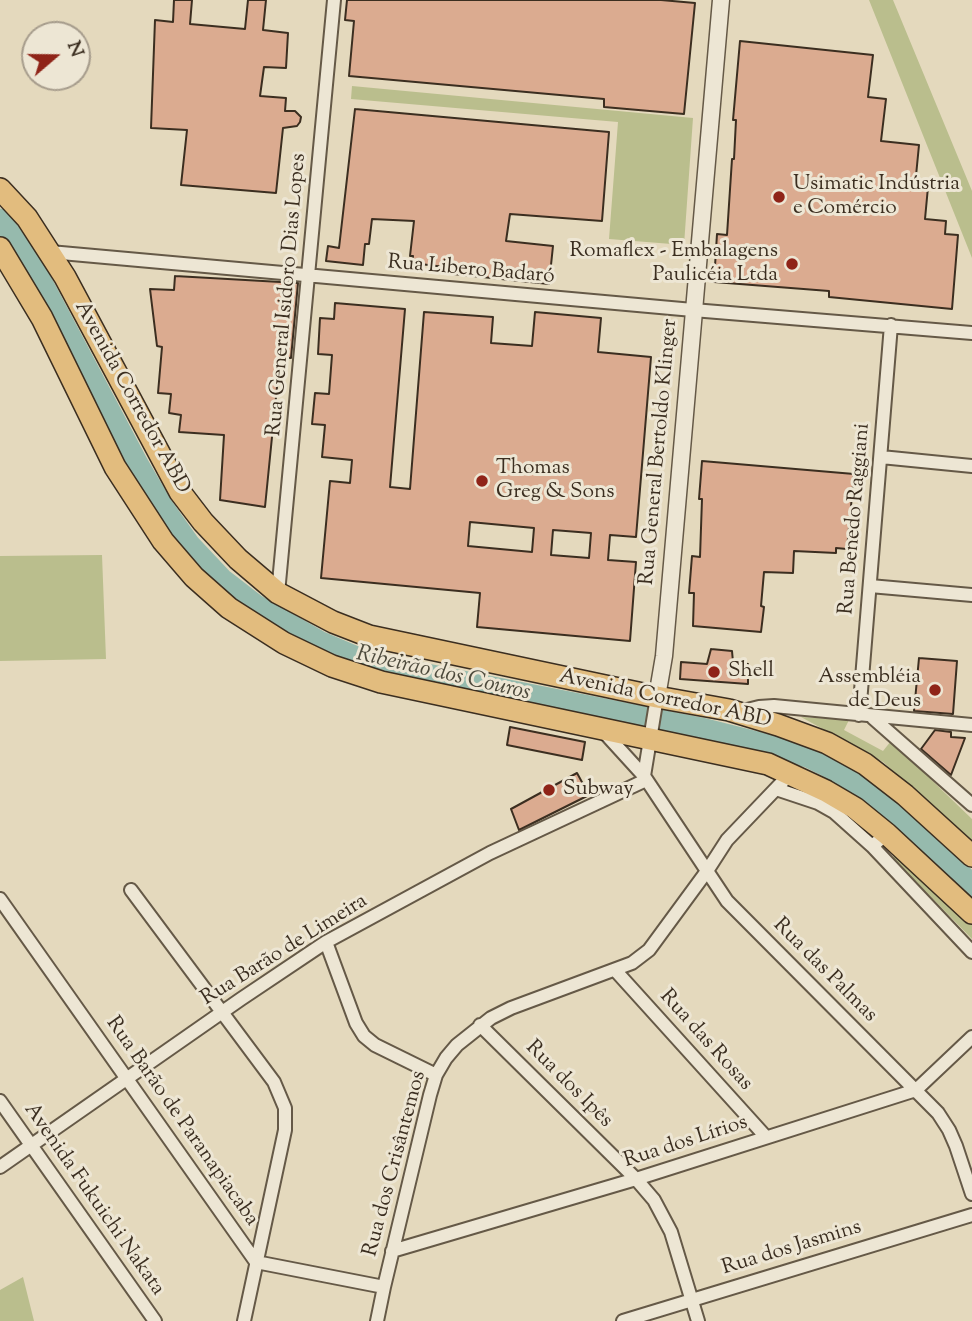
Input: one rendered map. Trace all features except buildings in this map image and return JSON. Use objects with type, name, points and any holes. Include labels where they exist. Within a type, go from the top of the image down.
[{"type":"highway","name":"Avenida Corredor ABD","points":[[0,189],[27,218],[50,252],[180,492],[220,541],[278,593],[333,622],[369,636],[657,701],[738,713],[827,743],[865,764],[905,795],[972,856]]},
{"type":"highway","name":"Avenida Corredor ABD","points":[[0,248],[42,318],[115,467],[163,541],[194,577],[229,608],[284,643],[332,666],[381,682],[600,727],[651,734],[745,758],[783,781],[846,803],[880,840],[972,913]]},
{"type":"street","name":"Rua General Isidoro Dias Lopes","points":[[278,593],[334,0]]},
{"type":"street","name":"Rua General Bertoldo Klinger","points":[[651,734],[664,656],[721,0]]},
{"type":"street","name":"Rua Libero Badaró","points":[[50,252],[972,333]]},
{"type":"street","name":"Rua Benedo Raggiani","points":[[859,715],[891,326]]},
{"type":"street","points":[[881,457],[972,466]]},
{"type":"street","points":[[870,586],[972,595]]},
{"type":"street","points":[[738,713],[774,706],[873,718],[972,725]]},
{"type":"street","points":[[873,718],[972,805]]},
{"type":"street","name":"Rua das Palmas","points":[[600,727],[645,778],[727,901],[938,1113],[949,1130],[972,1194]]},
{"type":"street","points":[[645,778],[651,734]]},
{"type":"street","name":"Rua Barão de Limeira","points":[[0,1167],[327,942],[490,853],[645,778]]},
{"type":"street","name":"Rua dos Crisântemos","points":[[377,1321],[436,1075],[457,1045],[480,1026],[511,1008],[615,971],[632,963],[649,950],[727,840],[783,781]]},
{"type":"street","points":[[880,840],[972,952]]},
{"type":"street","points":[[131,890],[274,1082],[285,1108],[285,1130],[244,1321]]},
{"type":"street","name":"Rua Barão de Paranapiacaba","points":[[0,899],[256,1262]]},
{"type":"street","points":[[327,942],[356,1023],[364,1036],[375,1045],[436,1075]]},
{"type":"street","name":"Rua das Rosas","points":[[615,971],[766,1137]]},
{"type":"street","name":"Rua dos Ipês","points":[[480,1026],[636,1179],[654,1200],[671,1232],[698,1321]]},
{"type":"street","name":"Rua dos Lírios","points":[[392,1251],[636,1179],[916,1090],[972,1037]]},
{"type":"street","name":"Avenida Fukuichi Nakata","points":[[0,1101],[155,1321]]},
{"type":"street","name":"Rua dos Jasmins","points":[[623,1321],[972,1215]]},
{"type":"street","points":[[256,1262],[384,1287]]},
{"type":"green space","points":[[869,0],[893,0],[972,191],[972,258]]},
{"type":"green space","points":[[352,86],[693,118],[684,245],[609,239],[618,122],[351,99]]},
{"type":"green space","points":[[102,555],[106,659],[0,661],[0,556]]},
{"type":"green space","points":[[801,717],[849,720],[844,730],[883,751],[891,741],[972,819],[972,841],[883,762]]},
{"type":"green space","points":[[896,852],[972,920],[972,939],[893,858]]},
{"type":"green space","points":[[23,1277],[34,1321],[0,1321],[0,1290]]},
{"type":"waterway","name":"Ribeirão dos Couros","points":[[0,220],[34,269],[162,507],[189,545],[221,579],[256,606],[319,642],[371,664],[701,729],[808,756],[828,766],[888,806],[972,886]]},
{"type":"place","name":"Usimatic Indústria e Comércio","points":[[779,197]]},
{"type":"place","name":"Romaflex - Embalagens Paulicéia Ltda","points":[[792,264]]},
{"type":"place","name":"Thomas Greg & Sons","points":[[482,481]]},
{"type":"place","name":"Shell","points":[[714,672]]},
{"type":"place","name":"Assembléia de Deus","points":[[935,690]]},
{"type":"place","name":"Subway","points":[[549,790]]}]
